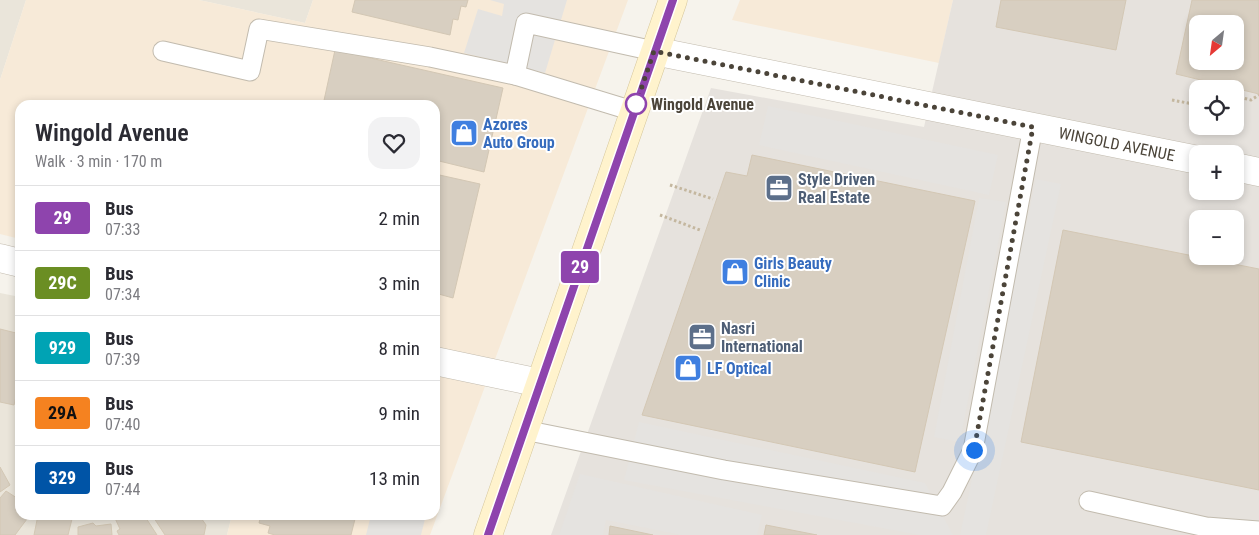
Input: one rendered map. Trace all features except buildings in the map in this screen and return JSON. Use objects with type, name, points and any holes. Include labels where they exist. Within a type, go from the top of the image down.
[{"type":"main road","points":[[488,535],[633,111],[673,0]]},
{"type":"street","name":"WINGOLD AVENUE","points":[[654,51],[1189,158]]},
{"type":"street","points":[[1244,169],[1259,172]]},
{"type":"street","points":[[0,258],[15,262]]},
{"type":"street","points":[[440,362],[540,383]]},
{"type":"lane","points":[[515,75],[526,23],[654,51]]},
{"type":"lane","points":[[163,51],[250,71],[259,29],[430,57],[515,75],[633,111]]},
{"type":"lane","points":[[524,430],[724,470],[942,506],[952,492],[974,450],[1033,127]]},
{"type":"lane","points":[[1089,501],[1206,527],[1259,531]]},
{"type":"path","points":[[1244,98],[1251,100],[1259,95]]},
{"type":"path","points":[[1172,100],[1189,103]]},
{"type":"path","points":[[670,185],[713,199]]},
{"type":"path","points":[[660,216],[700,230]]},
{"type":"shaded area","points":[[0,0],[26,0],[0,80]]},
{"type":"shaded area","points":[[26,0],[199,0],[305,23],[313,0],[628,0],[440,508],[440,100],[15,100],[15,238],[0,234],[0,80]]},
{"type":"shaded area","points":[[199,0],[313,0],[305,23]]},
{"type":"shaded area","points":[[490,0],[567,0],[545,73],[464,53],[478,9],[502,16],[504,4]]},
{"type":"shaded area","points":[[740,0],[953,0],[939,63],[732,20]]},
{"type":"shaded area","points":[[953,0],[1259,0],[1259,535],[551,535],[711,88],[924,127]]},
{"type":"shaded area","points":[[768,106],[998,155],[989,195],[759,145]]},
{"type":"shaded area","points":[[1036,179],[1061,184],[986,535],[960,535]]},
{"type":"shaded area","points":[[979,198],[1006,202],[960,442],[934,437]]},
{"type":"shaded area","points":[[0,293],[15,296],[15,520],[231,520],[227,535],[0,535]]},
{"type":"shaded area","points":[[639,422],[925,483],[953,535],[920,535],[624,480]]},
{"type":"shaded area","points":[[580,474],[762,515],[757,535],[682,535],[606,520],[603,535],[559,535]]},
{"type":"shaded area","points":[[231,520],[436,520],[430,535],[227,535]]},
{"type":"shaded area","points":[[370,520],[425,520],[421,535],[366,535]]},
{"type":"bus line","name":"29","points":[[488,535],[633,111],[673,0]]},
{"type":"place","name":"Wingold Avenue","points":[[636,104]]},
{"type":"place","name":"Azores Auto Group","points":[[464,133]]},
{"type":"place","name":"Style Driven Real Estate","points":[[779,188]]},
{"type":"place","name":"Girls Beauty Clinic","points":[[735,272]]},
{"type":"place","name":"Nasri International","points":[[702,337]]},
{"type":"place","name":"LF Optical","points":[[688,368]]},
{"type":"route","points":[[636,104],[654,51],[1033,127],[974,450]]}]
